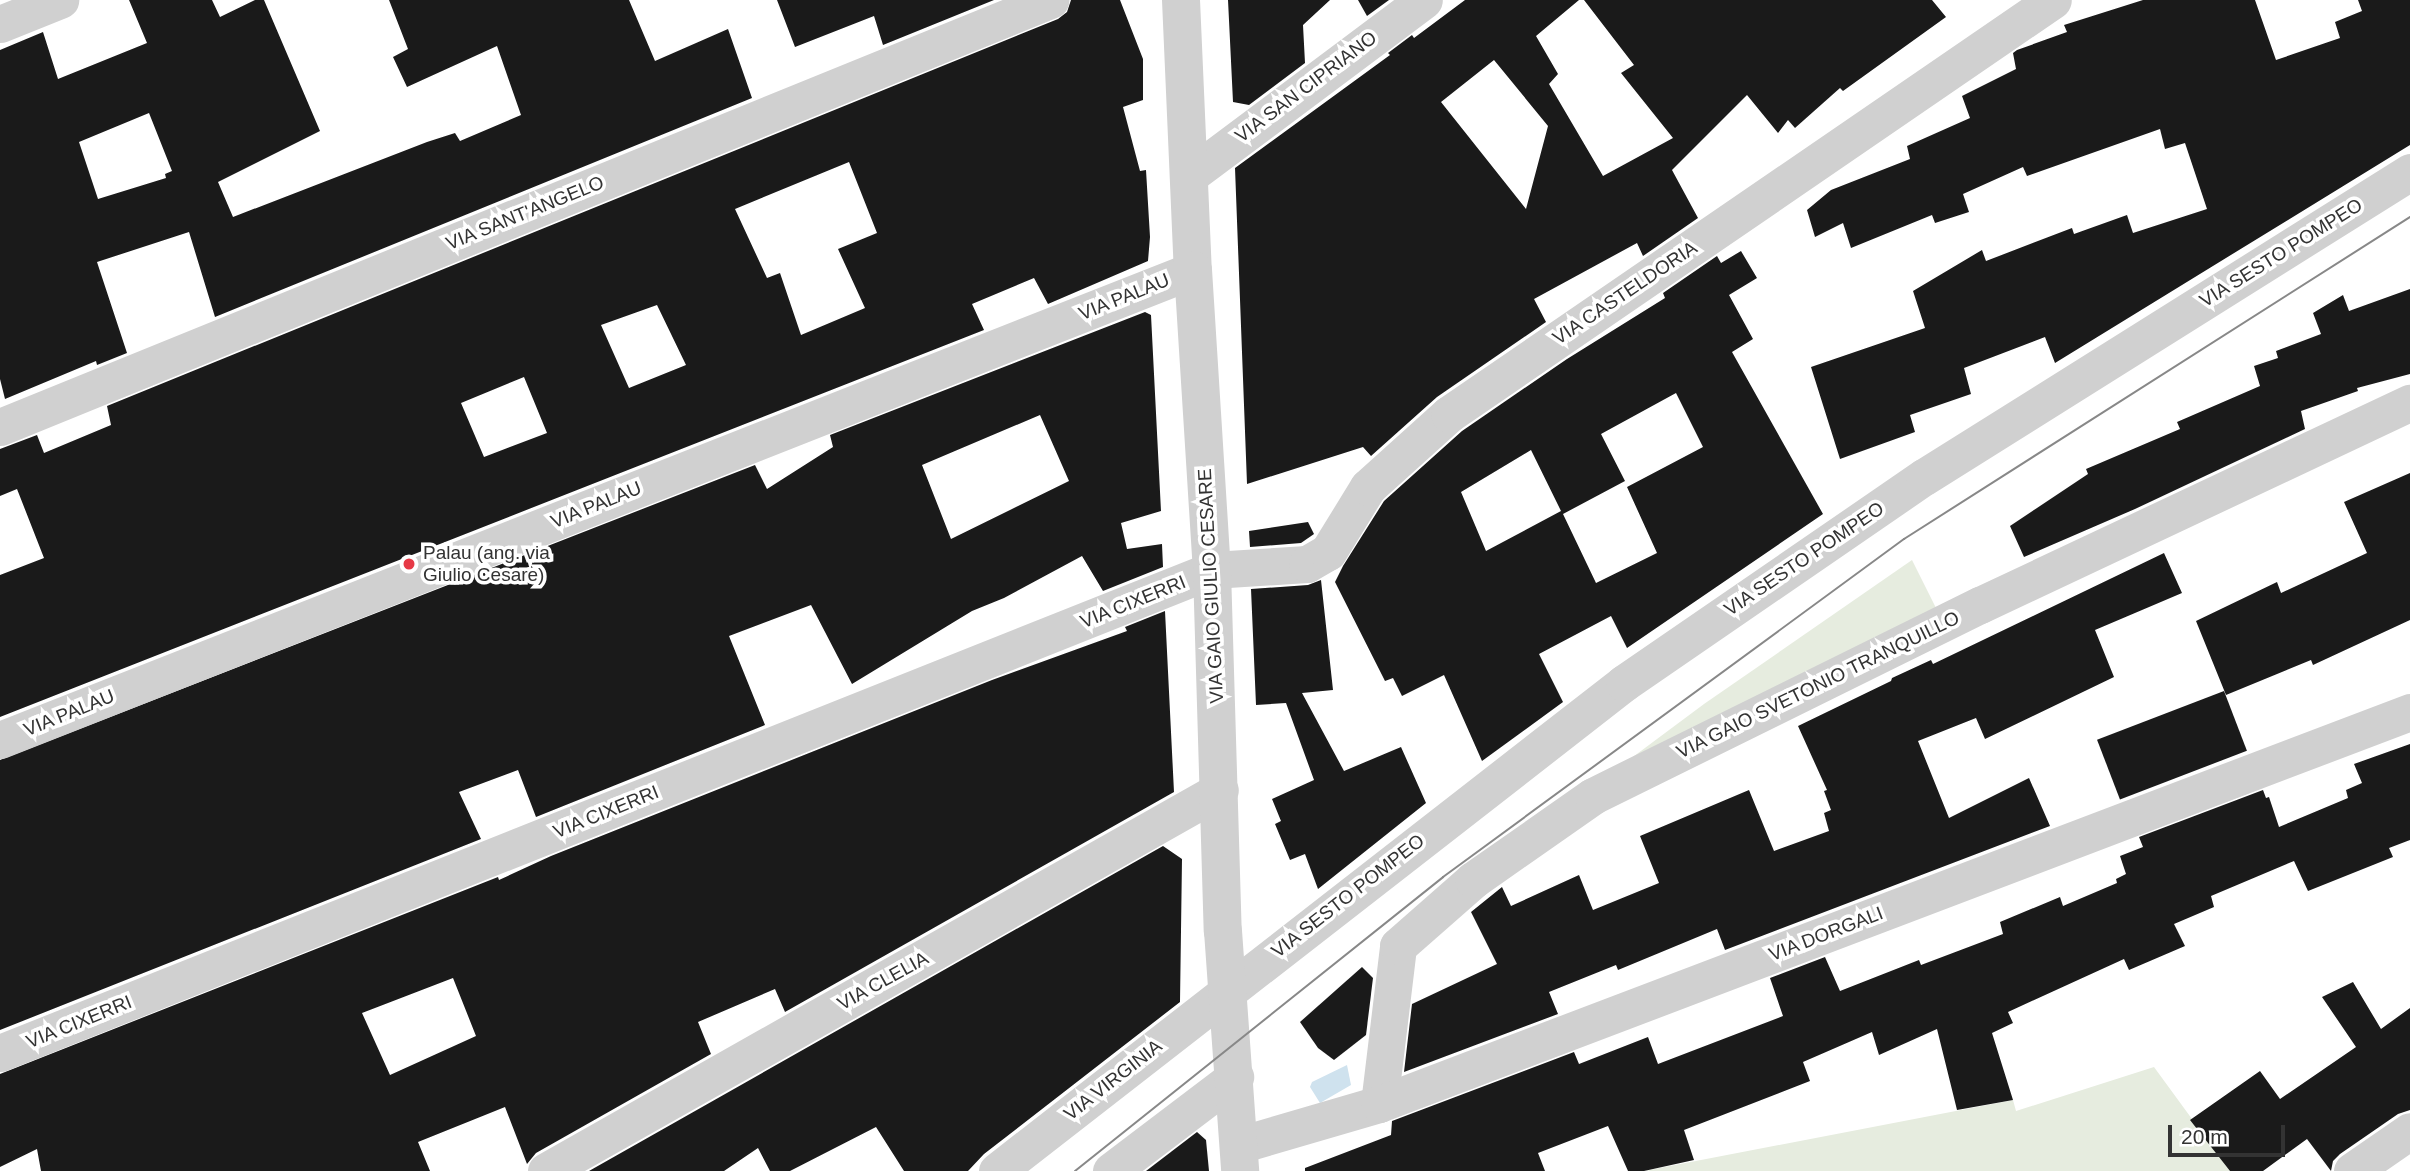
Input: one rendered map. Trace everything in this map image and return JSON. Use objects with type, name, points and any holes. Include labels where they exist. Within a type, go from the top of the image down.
[{"type":"street","points":[[0,24],[60,0]]},
{"type":"street","name":"VIA SANT'ANGELO","points":[[0,427],[1049,0]]},
{"type":"street","name":"VIA GAIO GIULIO CESARE","points":[[1181,0],[1193,270],[1212,570],[1228,989],[1239,1158]]},
{"type":"street","name":"VIA SAN CIPRIANO","points":[[1190,175],[1424,0]]},
{"type":"street","name":"VIA CASTELDORIA","points":[[1212,570],[1307,564],[1328,552],[1368,487],[1449,414],[2053,0]]},
{"type":"street","name":"VIA SESTO POMPEO","points":[[1228,989],[1624,683],[1924,477],[2410,172]]},
{"type":"street","name":"VIA PALAU","points":[[0,740],[1193,270]]},
{"type":"street","name":"VIA GAIO SVETONIO TRANQUILLO","points":[[1379,1104],[1398,946],[1473,880],[1593,796],[1980,604],[2410,403]]},
{"type":"street","name":"VIA CIXERRI","points":[[0,1053],[1212,570]]},
{"type":"street","name":"VIA DORGALI","points":[[1239,1158],[2410,712]]},
{"type":"street","name":"VIA CLELIA","points":[[546,1171],[1220,790]]},
{"type":"street","name":"VIA VIRGINIA","points":[[997,1171],[1228,989]]},
{"type":"street","points":[[1111,1171],[1235,1077]]},
{"type":"street","points":[[2353,1171],[2410,1131]]},
{"type":"shaded area","points":[[1912,560],[1938,612],[1610,774],[1704,704]]},
{"type":"shaded area","points":[[2154,1067],[2230,1171],[1644,1171],[2013,1100],[2016,1111]]},
{"type":"water","points":[[1347,1065],[1351,1085],[1320,1103],[1310,1087],[1312,1082]]},
{"type":"building","points":[[129,0],[212,0],[220,17],[255,0],[264,0],[320,131],[218,182],[233,217],[427,142],[455,133],[460,141],[521,115],[497,46],[407,87],[393,57],[408,49],[389,0],[629,0],[655,61],[728,29],[752,98],[215,317],[189,232],[97,262],[127,353],[97,365],[96,361],[5,399],[0,379],[0,50],[43,32],[58,79],[147,43]],"holes":[[[149,113],[172,171],[165,174],[166,178],[98,199],[79,142]]]},
{"type":"building","points":[[777,0],[994,0],[883,45],[874,16],[795,47]]},
{"type":"building","points":[[1071,0],[1120,0],[1143,59],[1143,100],[1123,107],[1140,171],[1146,170],[1150,237],[1148,261],[1048,304],[1034,278],[972,304],[984,330],[0,717],[0,575],[44,558],[17,489],[0,496],[0,449],[37,435],[44,453],[111,425],[107,406],[1058,19],[1067,12]],"holes":[[[849,162],[877,233],[838,249],[865,308],[801,335],[780,273],[767,278],[735,209]],[[657,305],[686,365],[629,388],[601,325]],[[524,377],[547,433],[484,457],[461,403]]]},
{"type":"building","points":[[1228,0],[1330,0],[1303,25],[1305,63],[1249,105],[1233,102]]},
{"type":"building","points":[[1358,0],[1389,0],[1367,16]]},
{"type":"building","points":[[1465,0],[1579,0],[1536,36],[1558,74],[1549,84],[1603,176],[1673,138],[1621,73],[1634,65],[1584,0],[1932,0],[1946,17],[1843,91],[1840,88],[1795,128],[1788,120],[1778,133],[1747,95],[1672,170],[1698,218],[1643,256],[1637,243],[1534,299],[1546,322],[1437,397],[1371,456],[1363,447],[1247,484],[1235,168],[1390,55],[1388,53],[1412,35],[1414,38]],"holes":[[[1494,60],[1548,126],[1526,209],[1441,102]]]},
{"type":"building","points":[[2143,0],[2255,0],[2276,60],[2340,38],[2335,22],[2362,11],[2358,0],[2410,0],[2410,145],[2055,363],[2045,337],[1964,368],[1971,394],[1910,415],[1915,432],[1840,459],[1811,367],[1925,328],[1913,291],[1982,250],[1986,261],[2072,228],[2074,234],[2127,215],[2133,233],[2207,209],[2185,143],[2165,149],[2160,129],[2027,176],[2023,167],[1963,194],[1969,212],[1935,223],[1932,215],[1851,248],[1843,223],[1815,237],[1807,210],[1831,190],[1910,159],[1907,146],[1970,118],[1962,96],[2016,69],[2013,53],[2017,50],[2067,32],[2064,25]]},
{"type":"building","points":[[1741,251],[1757,278],[1729,295],[1753,339],[1732,352],[1823,514],[1627,648],[1611,616],[1539,654],[1563,702],[1482,761],[1444,675],[1402,696],[1393,678],[1385,681],[1335,582],[1384,501],[1462,431],[1567,359],[1665,298],[1663,293],[1717,256],[1721,263]],"holes":[[[1676,393],[1703,447],[1627,487],[1657,553],[1596,583],[1563,514],[1625,481],[1601,434]],[[1531,450],[1561,511],[1486,551],[1461,492]]]},
{"type":"building","points":[[2410,289],[2410,374],[2357,388],[2358,391],[2301,411],[2305,429],[2135,509],[2024,557],[2010,526],[2088,474],[2086,469],[2180,429],[2177,422],[2260,386],[2254,366],[2278,358],[2276,351],[2321,334],[2313,313],[2343,295],[2349,311]]},
{"type":"building","points":[[1145,312],[1151,315],[1161,511],[1121,523],[1127,549],[1162,544],[1163,567],[1103,591],[1082,556],[1004,598],[972,611],[852,684],[811,605],[729,636],[765,725],[536,817],[518,770],[459,792],[481,839],[0,1030],[0,760],[755,465],[767,489],[833,447],[830,435]],"holes":[[[1040,415],[1069,481],[951,539],[922,465]]]},
{"type":"building","points":[[2410,473],[2410,620],[2313,665],[2311,660],[2226,695],[2196,621],[2277,582],[2281,593],[2367,553],[2344,502]]},
{"type":"building","points":[[1308,522],[1314,534],[1301,543],[1250,547],[1249,531]]},
{"type":"building","points":[[2164,553],[2182,593],[2095,630],[2114,677],[1985,739],[1976,718],[1918,741],[1949,818],[2029,778],[2050,826],[1725,950],[1717,929],[1618,970],[1616,965],[1549,992],[1558,1014],[1404,1072],[1412,1004],[1497,964],[1471,912],[1502,887],[1511,906],[1579,875],[1593,910],[1659,883],[1640,836],[1749,790],[1774,851],[1829,831],[1824,813],[1831,810],[1824,791],[1827,790],[1798,726],[1891,681],[1892,678],[1931,660],[1933,664]]},
{"type":"building","points":[[1321,580],[1333,690],[1302,693],[1344,771],[1401,747],[1426,803],[1318,889],[1305,854],[1290,860],[1275,824],[1281,821],[1272,799],[1314,780],[1286,703],[1256,705],[1251,589],[1308,585]]},
{"type":"building","points":[[1165,611],[1174,792],[785,1012],[775,989],[698,1022],[711,1054],[536,1153],[527,1164],[505,1107],[418,1142],[430,1171],[41,1171],[37,1149],[0,1167],[0,1074],[498,877],[499,880],[551,856],[992,680],[1127,631],[1125,627]],"holes":[[[453,978],[476,1036],[390,1075],[362,1013]]]},
{"type":"building","points":[[2224,691],[2247,751],[2120,799],[2097,740]]},
{"type":"building","points":[[2410,744],[2410,840],[2389,848],[2393,857],[2308,891],[2294,861],[2211,896],[2214,907],[2174,924],[2185,946],[2129,970],[2124,959],[2008,1012],[2013,1023],[1992,1033],[2013,1100],[1957,1110],[1937,1029],[1879,1055],[1872,1032],[1803,1062],[1810,1081],[1684,1130],[1694,1160],[1644,1171],[1628,1171],[1608,1126],[1538,1153],[1545,1171],[1305,1171],[1305,1168],[1391,1135],[1392,1121],[1574,1052],[1579,1064],[1648,1037],[1658,1064],[1783,1016],[1770,978],[1825,957],[1840,991],[1919,960],[1921,965],[2003,934],[2000,922],[2060,897],[2063,906],[2117,883],[2116,879],[2126,874],[2120,856],[2143,847],[2139,837],[2263,790],[2266,798],[2269,797],[2279,827],[2348,798],[2346,790],[2362,783],[2354,764]]},
{"type":"building","points":[[1163,846],[1182,859],[1180,1002],[984,1154],[968,1171],[904,1171],[876,1127],[790,1171],[770,1171],[758,1148],[724,1171],[589,1171]]},
{"type":"building","points":[[1362,967],[1373,978],[1366,1035],[1334,1060],[1318,1048],[1300,1022]]},
{"type":"building","points":[[2353,982],[2381,1029],[2410,1008],[2410,1110],[2398,1114],[2340,1154],[2333,1161],[2331,1171],[2307,1139],[2263,1171],[2230,1171],[2190,1120],[2260,1071],[2280,1099],[2356,1047],[2322,997]]},
{"type":"building","points":[[1197,1132],[1206,1140],[1209,1171],[1146,1171]]},
{"type":"tram line","points":[[1075,1171],[1443,877],[1904,539],[2410,217]]},
{"type":"place","name":"Palau (ang. via Giulio Cesare)","points":[[409,564]]}]
